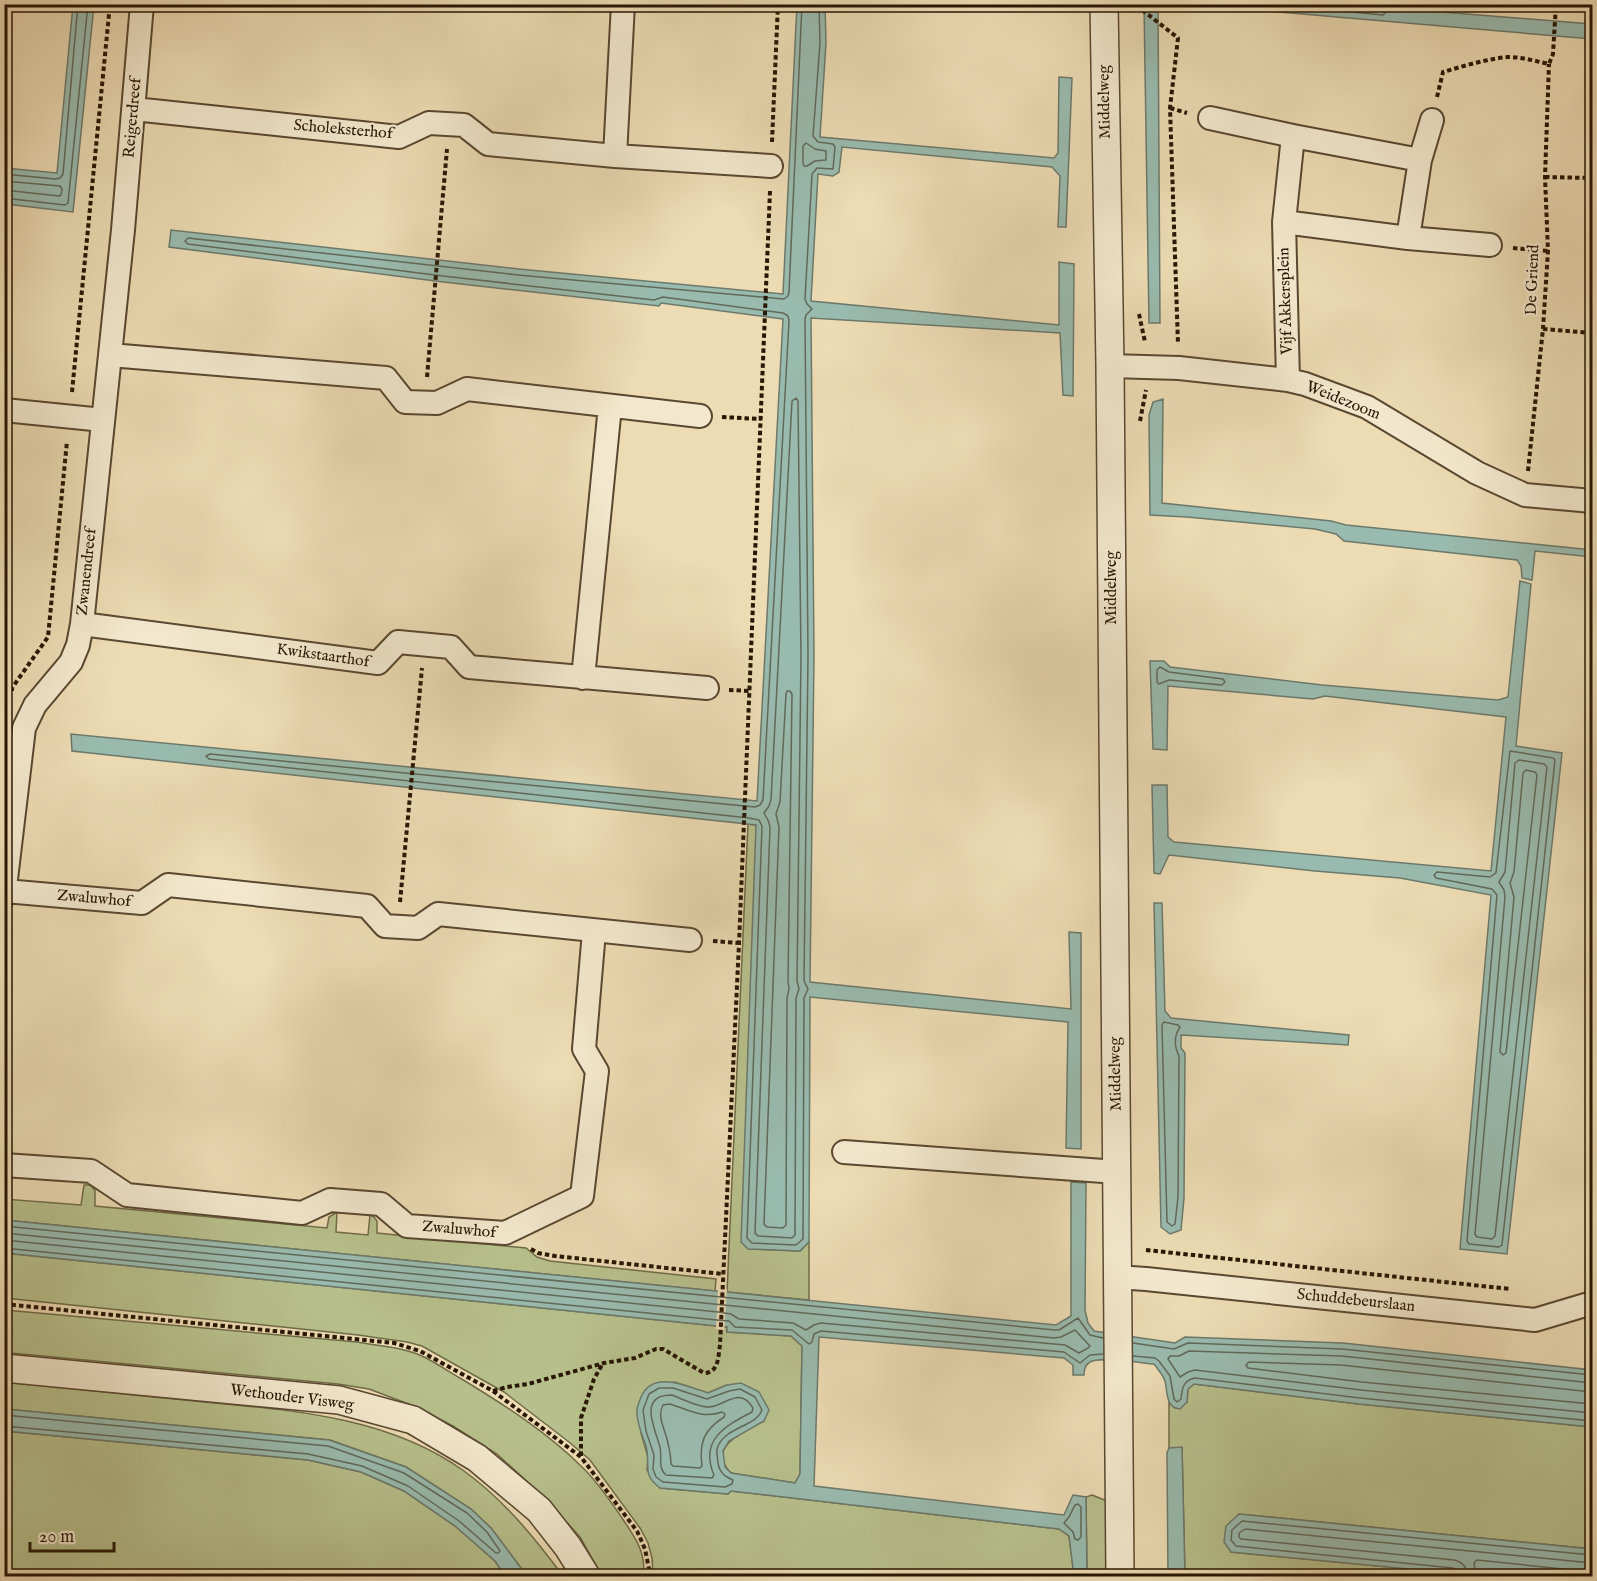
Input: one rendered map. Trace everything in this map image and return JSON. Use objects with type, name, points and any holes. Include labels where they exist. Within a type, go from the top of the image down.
[{"type":"street","name":"Reigerdreef","points":[[123,230],[142,4]]},
{"type":"street","points":[[615,156],[623,4]]},
{"type":"street","name":"Middelweg","points":[[1104,4],[1110,366],[1120,1576]]},
{"type":"street","name":"Scholeksterhof","points":[[134,109],[399,137],[429,123],[465,125],[488,144],[615,156],[771,166]]},
{"type":"street","points":[[1209,118],[1420,160]]},
{"type":"street","points":[[1408,238],[1420,160],[1432,120]]},
{"type":"street","name":"Vijf Akkersplein","points":[[1288,380],[1284,222],[1293,136]]},
{"type":"street","name":"Vijf Akkersplein","points":[[1284,222],[1408,238],[1490,245]]},
{"type":"street","name":"Zwanendreef","points":[[4,897],[24,728],[35,705],[71,662],[78,645],[82,624],[123,230]]},
{"type":"street","points":[[110,355],[386,378],[405,402],[437,403],[467,389],[700,416]]},
{"type":"street","name":"Weidezoom","points":[[1110,366],[1179,369],[1288,380],[1305,384],[1367,407],[1477,473],[1525,495],[1593,501]]},
{"type":"street","points":[[583,678],[610,406]]},
{"type":"street","points":[[4,410],[103,420]]},
{"type":"street","name":"Kwikstaarthof","points":[[82,624],[378,663],[398,642],[451,647],[469,667],[707,688]]},
{"type":"street","name":"Zwaluwhof","points":[[5,891],[142,903],[168,885],[367,906],[385,926],[397,927]]},
{"type":"street","points":[[397,927],[418,928],[438,914],[690,940]]},
{"type":"street","name":"Zwaluwhof","points":[[4,1165],[91,1172],[127,1195],[303,1214],[330,1200],[381,1204],[406,1226],[506,1233],[582,1196],[597,1071],[584,1049],[594,931]]},
{"type":"street","points":[[844,1152],[1117,1172]]},
{"type":"street","name":"Schuddebeurslaan","points":[[1116,1277],[1535,1320],[1593,1303]]},
{"type":"street","name":"Wethouder Visweg","points":[[4,1368],[339,1400],[413,1420],[477,1458],[539,1510],[568,1547],[586,1576]]},
{"type":"path","points":[[11,699],[12,688],[48,638],[110,4]]},
{"type":"path","points":[[1138,4],[1141,9],[1178,38],[1170,108],[1179,369]]},
{"type":"path","name":"De Griend","points":[[1525,495],[1543,329],[1548,252],[1545,177],[1549,64],[1553,54],[1556,4]]},
{"type":"path","points":[[1432,120],[1443,72],[1507,57],[1525,58],[1549,64]]},
{"type":"path","points":[[424,403],[449,124]]},
{"type":"path","points":[[1545,177],[1593,178]]},
{"type":"path","points":[[1490,245],[1548,252]]},
{"type":"path","points":[[493,1391],[528,1384],[603,1363],[635,1358],[656,1349],[663,1349],[704,1373],[714,1371],[716,1367],[720,1345],[739,943],[767,285]]},
{"type":"path","points":[[1543,329],[1593,333]]},
{"type":"path","points":[[700,416],[760,419]]},
{"type":"path","points":[[397,927],[425,645]]},
{"type":"path","points":[[506,1233],[538,1253],[547,1255],[723,1276]]},
{"type":"path","name":"Schuddebeurslaan","points":[[1146,1250],[1517,1290]]},
{"type":"path","points":[[581,1457],[581,1418],[594,1379],[603,1363]]},
{"type":"green space","points":[[748,824],[756,825],[749,1249],[800,1251],[809,1242],[809,1300],[727,1292]]},
{"type":"green space","points":[[84,1185],[90,1185],[95,1190],[95,1206],[327,1228],[329,1217],[337,1212],[336,1232],[368,1235],[370,1215],[377,1221],[377,1233],[526,1248],[537,1257],[550,1261],[716,1279],[715,1291],[5,1220],[4,1199],[81,1205]]},
{"type":"green space","points":[[4,1253],[727,1327],[727,1332],[791,1336],[802,1346],[800,1474],[795,1483],[731,1473],[724,1464],[725,1448],[738,1435],[764,1421],[727,1385],[708,1393],[674,1382],[641,1433],[648,1457],[647,1470],[660,1488],[728,1494],[731,1491],[1059,1529],[1069,1536],[1074,1576],[653,1576],[648,1543],[640,1528],[590,1460],[504,1392],[422,1346],[358,1335],[5,1298]]},
{"type":"green space","points":[[5,1310],[357,1342],[400,1349],[424,1357],[508,1408],[539,1430],[582,1467],[604,1492],[635,1538],[643,1560],[643,1576],[602,1576],[580,1537],[545,1498],[497,1454],[453,1426],[414,1406],[369,1389],[338,1384],[11,1353],[5,1350]]},
{"type":"green space","points":[[4,1382],[300,1412],[335,1418],[402,1438],[434,1452],[479,1482],[518,1520],[563,1576],[527,1576],[491,1528],[471,1509],[406,1467],[330,1440],[5,1409]]},
{"type":"green space","points":[[1194,1384],[1359,1404],[1592,1427],[1592,1549],[1239,1514],[1231,1552],[1483,1576],[1185,1576],[1182,1448],[1169,1448],[1169,1403],[1175,1408],[1187,1402],[1188,1389]]},
{"type":"green space","points":[[4,1431],[308,1460],[361,1472],[404,1491],[455,1526],[495,1561],[505,1576],[52,1576],[5,1572]]},
{"type":"green space","points":[[1092,1495],[1107,1501],[1108,1576],[1087,1576],[1086,1497]]},
{"type":"water","points":[[797,4],[825,5],[826,43],[820,137],[1054,158],[1058,153],[1059,77],[1072,78],[1066,227],[1058,227],[1060,176],[1052,167],[842,147],[839,172],[833,176],[818,174],[811,301],[1059,325],[1059,262],[1074,264],[1073,396],[1063,395],[1060,333],[811,318],[814,656],[810,982],[1071,1009],[1069,932],[1081,933],[1081,1149],[1066,1148],[1068,1022],[810,997],[809,1242],[800,1251],[748,1249],[741,1242],[756,825],[72,751],[71,734],[757,801],[783,319],[661,303],[659,306],[443,282],[169,247],[171,230],[519,269],[783,294]]},
{"type":"water","points":[[73,5],[94,5],[73,212],[6,204],[5,168],[57,173]]},
{"type":"water","points":[[1144,5],[1158,5],[1160,323],[1149,323]]},
{"type":"water","points":[[1196,5],[1354,5],[1592,24],[1592,39]]},
{"type":"water","points":[[1163,399],[1162,503],[1331,521],[1346,525],[1592,550],[1592,557],[1535,551],[1532,580],[1522,578],[1521,566],[1517,560],[1344,541],[1336,534],[1315,529],[1150,515],[1149,415],[1153,402]]},
{"type":"water","points":[[1520,581],[1531,584],[1516,746],[1562,753],[1507,1254],[1460,1249],[1491,895],[1400,878],[1169,855],[1160,874],[1154,873],[1152,785],[1167,785],[1168,837],[1174,842],[1491,871],[1506,717],[1325,696],[1313,699],[1168,686],[1167,750],[1153,749],[1150,661],[1164,661],[1170,667],[1322,685],[1498,700],[1508,697]]},
{"type":"water","points":[[1154,903],[1162,903],[1165,1011],[1171,1018],[1349,1035],[1348,1045],[1181,1035],[1181,1048],[1185,1053],[1184,1198],[1181,1230],[1170,1234],[1161,1227]]},
{"type":"water","points":[[1071,1182],[1086,1183],[1085,1310],[1088,1323],[1094,1331],[1175,1343],[1185,1337],[1343,1343],[1592,1370],[1592,1427],[1359,1404],[1194,1384],[1188,1389],[1187,1402],[1180,1409],[1175,1408],[1169,1402],[1164,1379],[1154,1364],[1095,1360],[1087,1365],[1084,1375],[1073,1375],[1073,1365],[1064,1358],[819,1337],[814,1486],[1064,1515],[1073,1495],[1086,1497],[1087,1576],[1074,1576],[1069,1536],[1059,1529],[731,1491],[728,1494],[660,1488],[654,1483],[649,1474],[646,1446],[638,1424],[637,1410],[641,1397],[647,1389],[654,1384],[672,1382],[708,1393],[727,1385],[741,1383],[759,1392],[769,1410],[764,1421],[729,1441],[723,1451],[725,1467],[731,1473],[795,1483],[800,1474],[802,1346],[791,1336],[727,1332],[727,1327],[5,1253],[4,1220],[1056,1325],[1071,1316]]},
{"type":"water","points":[[5,1409],[329,1440],[406,1467],[471,1509],[491,1528],[527,1576],[505,1576],[495,1561],[455,1526],[404,1491],[361,1472],[308,1460],[5,1431]]},
{"type":"water","points":[[1182,1447],[1185,1576],[1168,1576],[1167,1453],[1169,1448]]},
{"type":"water","points":[[1239,1514],[1592,1549],[1592,1576],[1483,1576],[1231,1552],[1224,1542],[1226,1526]]},
{"type":"pier","points":[[718,1288],[727,1289],[724,1334],[724,1330],[716,1329]]}]
